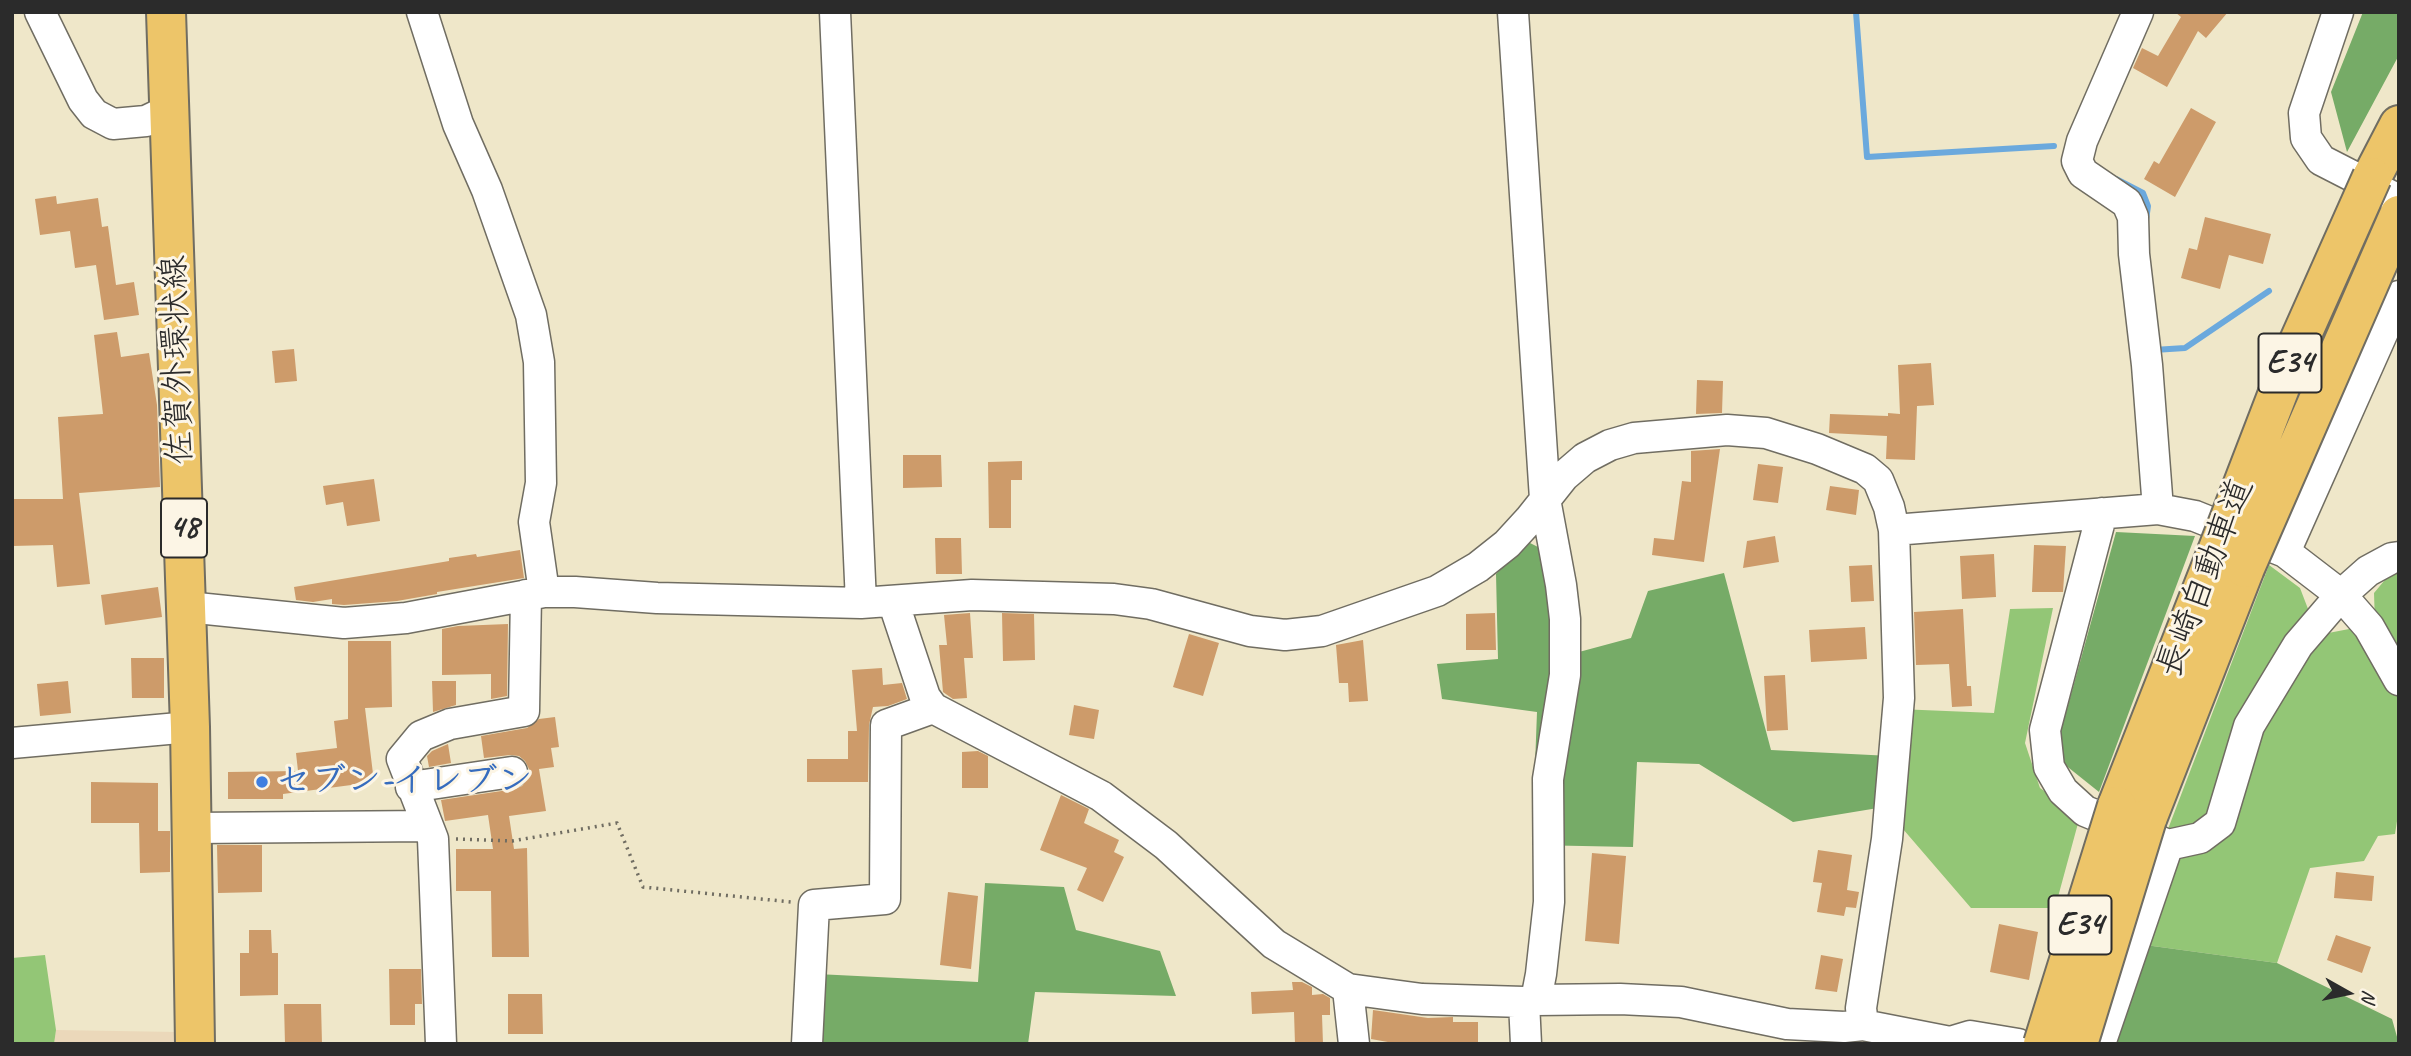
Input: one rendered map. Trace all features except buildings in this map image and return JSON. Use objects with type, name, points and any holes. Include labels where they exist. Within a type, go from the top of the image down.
[{"type":"main road","name":"佐賀外環状線","points":[[166,12],[187,607],[195,1044]]},
{"type":"main road","name":"長崎自動車道","points":[[2078,1044],[2144,824],[2230,561],[2291,359],[2385,188],[2399,125]]},
{"type":"main road","name":"長崎自動車道","points":[[2230,561],[2399,215]]},
{"type":"main road","name":"長崎自動車道","points":[[2043,1044],[2144,824]]},
{"type":"street","points":[[40,12],[83,100],[94,114],[113,124],[146,121],[169,110]]},
{"type":"street","points":[[422,12],[458,124],[487,190],[531,315],[539,362],[541,483],[534,522],[535,594],[524,711],[450,724],[421,736],[402,759],[430,832],[441,1044]]},
{"type":"street","points":[[835,12],[861,603]]},
{"type":"street","points":[[1513,12],[1545,499],[1565,619],[1564,674],[1548,779],[1549,902],[1530,1001],[1526,1044]]},
{"type":"street","points":[[2138,12],[2082,141],[2077,161],[2083,173],[2127,203],[2133,218],[2158,509]]},
{"type":"street","points":[[2338,12],[2304,113],[2306,138],[2321,160],[2385,188]]},
{"type":"street","points":[[2285,552],[2399,296]]},
{"type":"street","points":[[187,607],[344,623],[406,618],[535,594],[575,592],[693,600],[861,603],[972,595],[1114,598],[1151,604],[1250,631],[1285,635],[1322,631],[1437,591],[1478,567],[1507,544],[1564,476],[1585,458],[1609,445],[1634,438],[1727,430],[1766,433],[1865,469],[1878,480],[1889,507],[1894,530],[1899,698],[1887,839],[1861,1008],[1863,1024]]},
{"type":"street","points":[[1894,530],[2158,509],[2195,516],[2285,552],[2341,596],[2369,627],[2399,680]]},
{"type":"street","points":[[2102,513],[2045,730],[2049,767],[2063,792],[2085,811],[2200,838],[2220,823],[2249,726],[2298,645],[2341,596],[2368,571],[2399,557]]},
{"type":"street","points":[[892,601],[917,677],[933,708],[1101,796],[1166,845],[1274,944],[1348,989],[1422,999],[1620,999],[1681,1002],[1787,1024],[1844,1027],[1863,1024],[1951,1043],[1970,1036],[2018,1044]]},
{"type":"street","points":[[807,1044],[814,905],[885,899],[886,725],[933,708]]},
{"type":"street","points":[[12,743],[190,727]]},
{"type":"street","points":[[411,787],[512,772]]},
{"type":"street","points":[[2100,1044],[2144,824]]},
{"type":"street","points":[[193,828],[430,832]]},
{"type":"street","points":[[1348,989],[1354,1044]]},
{"type":"path","points":[[430,832],[512,841],[617,823],[643,887],[814,905]]},
{"type":"shaded area","points":[[56,1030],[177,1032],[177,1044],[54,1044]]},
{"type":"green space","points":[[2363,12],[2399,12],[2399,55],[2347,152],[2331,92]]},
{"type":"green space","points":[[2116,532],[2195,536],[2099,792],[2054,756]]},
{"type":"green space","points":[[1526,541],[1546,551],[1579,652],[1631,638],[1648,591],[1724,573],[1771,750],[1891,756],[1884,807],[1793,822],[1699,764],[1637,762],[1633,847],[1532,845],[1537,712],[1442,699],[1437,664],[1498,659],[1496,574]]},
{"type":"green space","points":[[2399,563],[2399,808],[2395,834],[2378,836],[2364,861],[2310,868],[2277,963],[2138,944],[2171,864],[2219,838],[2168,829],[2269,565],[2300,588],[2318,635],[2375,624],[2374,593]]},
{"type":"green space","points":[[2053,608],[2025,743],[2040,788],[2080,816],[2055,908],[1971,908],[1884,807],[1898,709],[1994,713],[2010,609]]},
{"type":"green space","points":[[985,883],[1064,887],[1076,930],[1160,951],[1176,996],[1035,992],[1028,1044],[816,1044],[817,974],[978,982]]},
{"type":"green space","points":[[2138,944],[2277,963],[2392,1019],[2399,1044],[2104,1044]]},
{"type":"green space","points":[[45,955],[56,1030],[54,1044],[12,1044],[12,958]]},
{"type":"waterway","points":[[1856,12],[1867,157],[2054,146]]},
{"type":"waterway","points":[[2116,179],[2143,193],[2148,206],[2146,220]]},
{"type":"waterway","points":[[2153,348],[2185,348],[2269,291]]},
{"type":"place","name":"セブン-イレブン","points":[[262,782]]}]
